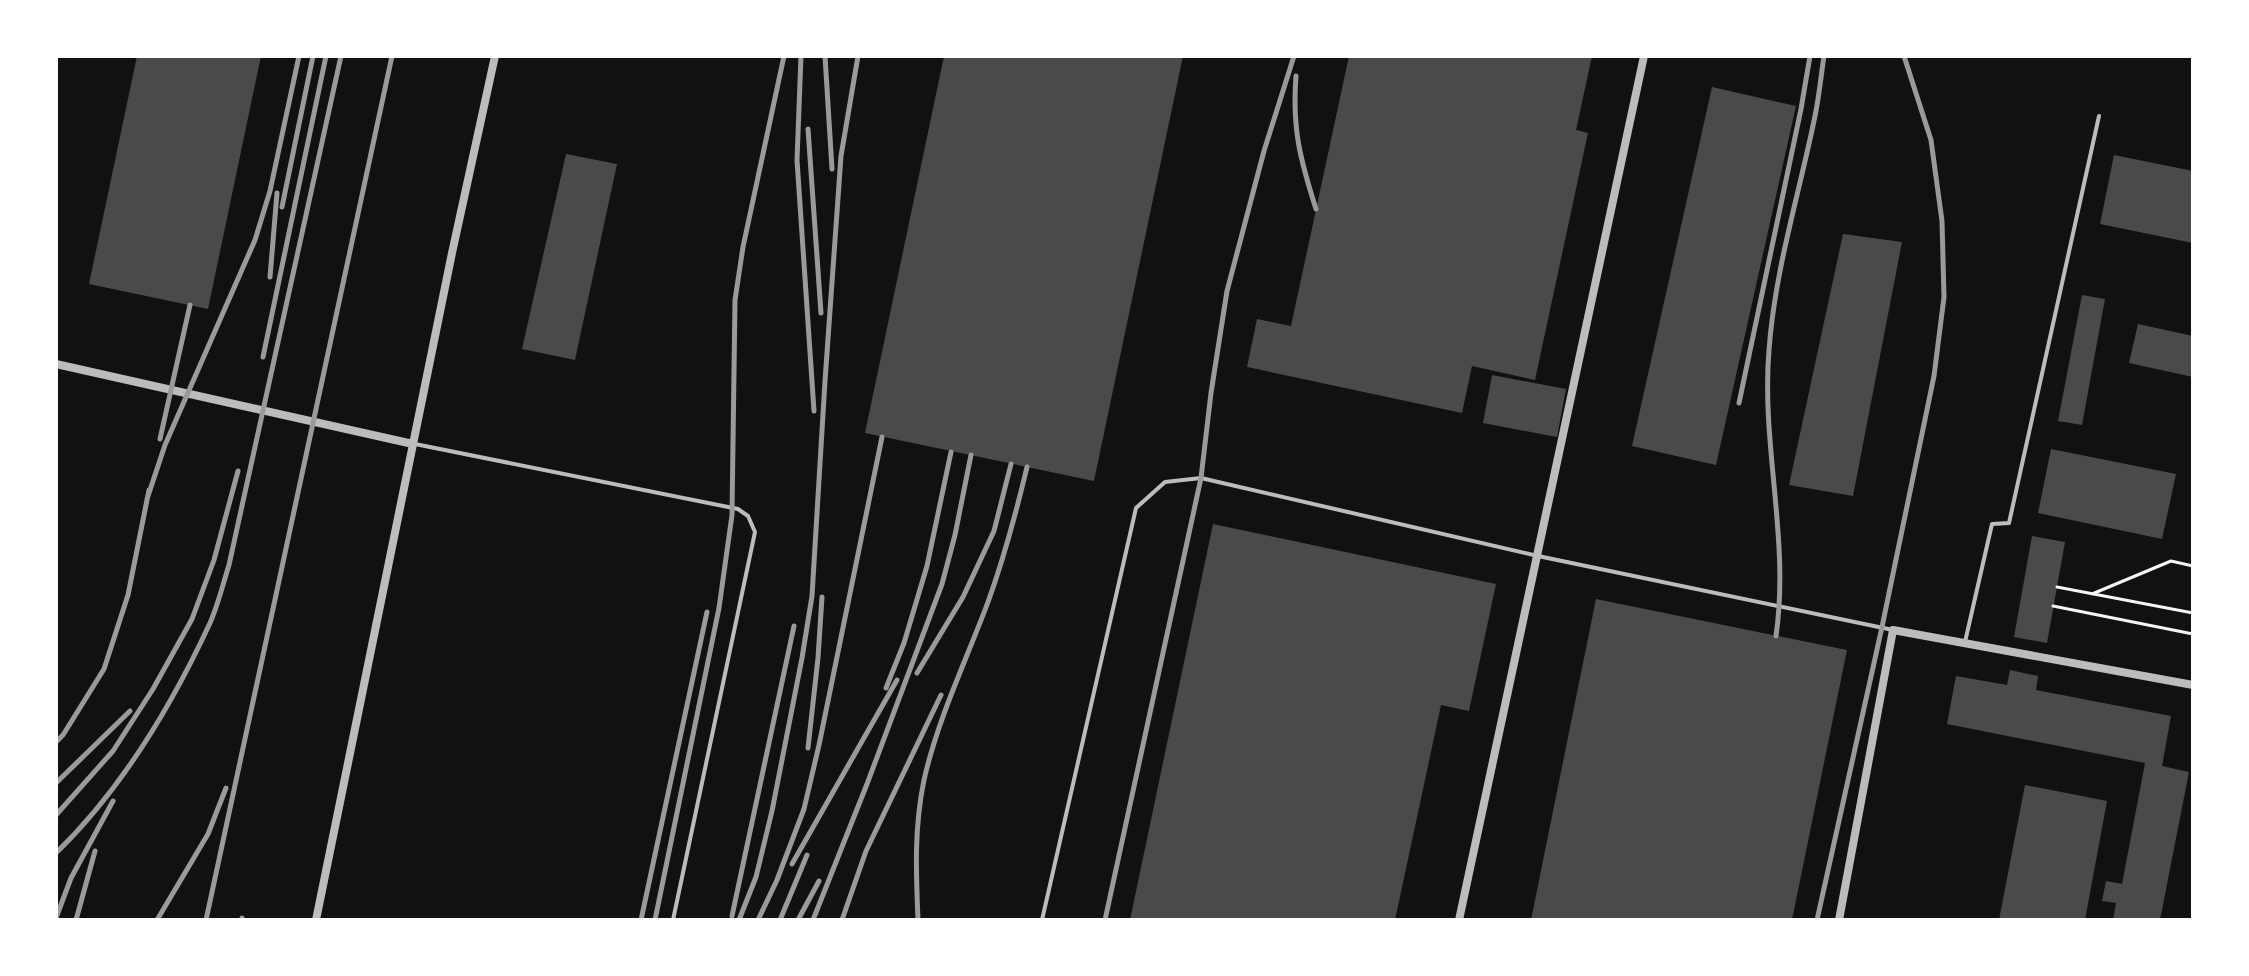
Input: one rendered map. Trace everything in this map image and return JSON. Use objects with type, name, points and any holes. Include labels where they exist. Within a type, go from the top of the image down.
[{"type":"street","points":[[316,920],[495,56]]},
{"type":"street","points":[[1459,920],[1644,56]]},
{"type":"street","points":[[56,364],[413,444]]},
{"type":"street","points":[[1839,920],[1893,630],[2193,685]]},
{"type":"lane","points":[[1965,642],[1992,524],[2009,523],[2099,116]]},
{"type":"lane","points":[[413,444],[738,509],[748,516],[755,532],[673,920]]},
{"type":"lane","points":[[1042,920],[1136,508],[1165,482],[1201,478],[1538,556],[1893,630]]},
{"type":"path","points":[[2092,594],[2171,561],[2193,566]]},
{"type":"path","points":[[2057,587],[2193,613]]},
{"type":"path","points":[[2053,606],[2193,634]]},
{"type":"building","points":[[137,56],[261,56],[208,309],[89,284]]},
{"type":"building","points":[[944,56],[1183,56],[1094,481],[865,433]]},
{"type":"building","points":[[1349,56],[1592,56],[1576,130],[1588,133],[1535,380],[1472,366],[1462,413],[1247,367],[1257,319],[1291,326]]},
{"type":"building","points":[[1712,87],[1796,106],[1716,465],[1632,446]]},
{"type":"building","points":[[566,154],[617,164],[575,360],[522,349]]},
{"type":"building","points":[[2114,155],[2193,171],[2193,243],[2100,224]]},
{"type":"building","points":[[1843,234],[1902,242],[1853,496],[1789,485]]},
{"type":"building","points":[[2082,295],[2105,299],[2082,425],[2058,421]]},
{"type":"building","points":[[2138,324],[2193,336],[2193,377],[2129,363]]},
{"type":"building","points":[[1492,375],[1566,389],[1557,437],[1483,423]]},
{"type":"building","points":[[2051,449],[2176,474],[2162,539],[2038,513]]},
{"type":"building","points":[[1213,524],[1496,584],[1469,711],[1441,705],[1395,920],[1130,920]]},
{"type":"building","points":[[2032,536],[2065,542],[2047,643],[2014,637]]},
{"type":"building","points":[[1596,599],[1847,650],[1792,920],[1531,920]]},
{"type":"building","points":[[2010,670],[2038,676],[2036,690],[2171,716],[2162,766],[2189,772],[2160,920],[2113,920],[2116,903],[2102,901],[2106,881],[2122,884],[2145,763],[1947,724],[1956,676],[2007,685]]},
{"type":"building","points":[[2025,785],[2107,801],[2085,920],[1999,920]]},
{"type":"railway","points":[[147,499],[165,445],[255,240],[270,191],[299,56]]},
{"type":"railway","points":[[282,207],[313,56]]},
{"type":"railway","points":[[263,357],[326,56]]},
{"type":"railway","points":[[56,853],[102,802],[143,745],[179,685],[216,609],[229,565],[341,56]]},
{"type":"railway","points":[[206,920],[392,56]]},
{"type":"railway","points":[[655,920],[719,608],[732,515],[735,300],[743,247],[784,56]]},
{"type":"railway","points":[[801,56],[797,160],[814,411]]},
{"type":"railway","points":[[825,56],[832,169]]},
{"type":"railway","points":[[739,920],[756,877],[772,811],[812,596],[841,156],[858,56]]},
{"type":"railway","points":[[1105,920],[1201,478],[1227,291],[1264,151],[1294,56]]},
{"type":"railway","points":[[1739,403],[1810,56]]},
{"type":"railway","points":[[1776,636],[1780,564],[1769,421],[1769,350],[1776,290],[1815,116],[1824,56]]},
{"type":"railway","points":[[1817,920],[1934,376],[1944,297],[1942,221],[1931,140],[1904,56]]},
{"type":"railway","points":[[1296,76],[1298,143],[1316,209]]},
{"type":"railway","points":[[808,129],[821,313]]},
{"type":"railway","points":[[270,277],[277,193]]},
{"type":"railway","points":[[160,439],[190,305]]},
{"type":"railway","points":[[758,920],[804,809],[882,437]]},
{"type":"railway","points":[[886,688],[904,643],[927,566],[951,452]]},
{"type":"railway","points":[[813,920],[942,584],[971,455]]},
{"type":"railway","points":[[917,673],[963,597],[994,531],[1011,464]]},
{"type":"railway","points":[[918,920],[917,833],[924,780],[945,712],[999,569],[1027,467]]},
{"type":"railway","points":[[56,815],[113,751],[153,689],[192,619],[214,560],[238,471]]},
{"type":"railway","points":[[56,742],[104,669],[128,595],[149,490]]},
{"type":"railway","points":[[808,748],[822,597]]},
{"type":"railway","points":[[641,920],[707,612]]},
{"type":"railway","points":[[732,916],[794,626]]},
{"type":"railway","points":[[792,864],[897,680]]},
{"type":"railway","points":[[842,920],[866,851],[941,695]]},
{"type":"railway","points":[[56,783],[130,711]]},
{"type":"railway","points":[[157,920],[208,834],[226,788]]},
{"type":"railway","points":[[56,918],[71,878],[113,801]]},
{"type":"railway","points":[[76,920],[95,851]]},
{"type":"railway","points":[[780,920],[807,855]]},
{"type":"railway","points":[[798,920],[819,881]]}]
